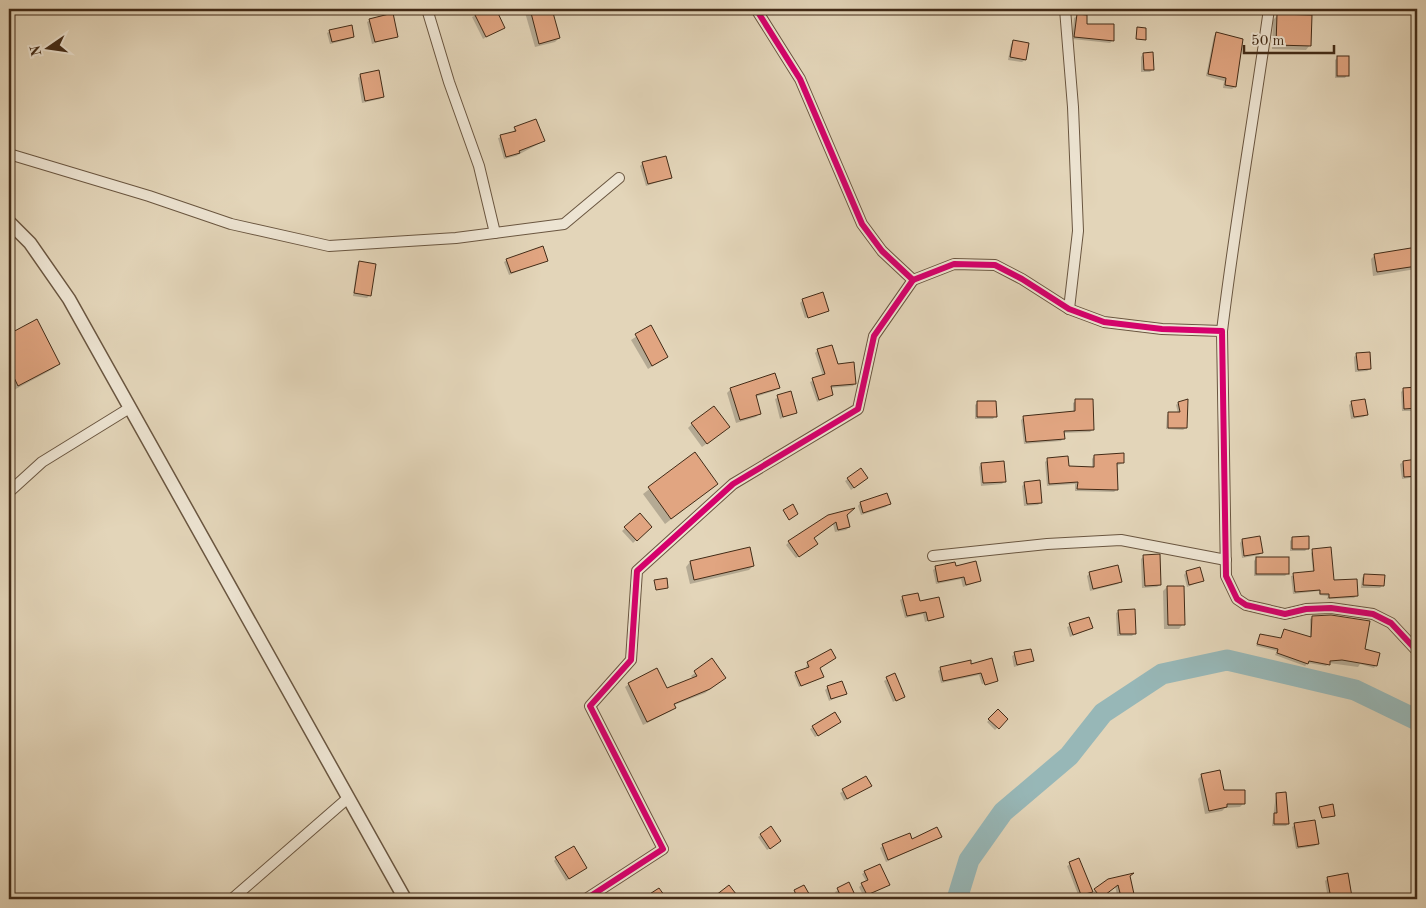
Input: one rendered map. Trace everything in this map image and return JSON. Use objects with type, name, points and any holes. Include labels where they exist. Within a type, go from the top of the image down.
[{"type":"street","points":[[427,9],[449,82],[479,166],[495,233]]},
{"type":"street","points":[[756,9],[800,79],[862,224],[882,251],[913,280]]},
{"type":"street","points":[[1064,9],[1073,107],[1078,231],[1069,308]]},
{"type":"street","points":[[1269,9],[1247,165],[1234,230],[1222,331],[1226,576],[1237,599],[1246,605],[1285,614],[1306,609],[1331,608],[1373,614],[1392,623],[1417,652]]},
{"type":"street","points":[[9,154],[149,196],[231,224],[330,246],[456,238],[564,224],[619,178]]},
{"type":"street","points":[[9,222],[30,244],[69,299],[128,409],[405,899]]},
{"type":"street","points":[[586,899],[663,849],[590,706],[631,660],[637,571],[733,484],[858,409],[874,336],[913,280],[954,264],[994,265],[1022,279],[1069,308],[1104,322],[1162,329],[1222,331]]},
{"type":"street","points":[[9,492],[42,462],[128,409]]},
{"type":"street","points":[[933,556],[1038,544],[1122,540],[1226,560]]},
{"type":"street","points":[[232,899],[348,798]]},
{"type":"building","points":[[484,9],[496,9],[505,28],[486,37],[474,13]]},
{"type":"building","points":[[530,9],[552,9],[560,38],[539,44]]},
{"type":"building","points":[[393,13],[398,37],[375,42],[369,19]]},
{"type":"building","points":[[1077,14],[1087,15],[1087,24],[1114,24],[1114,41],[1074,37]]},
{"type":"building","points":[[1277,14],[1312,15],[1311,46],[1276,45]]},
{"type":"building","points":[[352,25],[354,37],[332,42],[329,30]]},
{"type":"building","points":[[1137,27],[1146,28],[1146,40],[1136,39]]},
{"type":"building","points":[[1216,32],[1243,39],[1236,87],[1225,85],[1226,78],[1208,74]]},
{"type":"building","points":[[1013,40],[1029,43],[1026,60],[1010,57]]},
{"type":"building","points":[[1153,52],[1154,70],[1144,70],[1143,53]]},
{"type":"building","points":[[1337,56],[1349,56],[1349,76],[1337,76]]},
{"type":"building","points":[[379,70],[384,97],[365,101],[360,74]]},
{"type":"building","points":[[536,119],[545,141],[519,151],[520,153],[506,157],[500,135],[516,131],[514,127]]},
{"type":"building","points":[[666,156],[672,178],[648,184],[642,162]]},
{"type":"building","points":[[543,246],[548,261],[511,273],[506,259]]},
{"type":"building","points":[[1417,247],[1417,266],[1377,272],[1374,254]]},
{"type":"building","points":[[359,261],[376,264],[371,296],[354,293]]},
{"type":"building","points":[[823,292],[829,311],[808,318],[802,299]]},
{"type":"building","points":[[37,319],[60,364],[18,386],[9,367],[9,334]]},
{"type":"building","points":[[651,325],[668,357],[652,366],[635,334]]},
{"type":"building","points":[[832,345],[838,364],[854,362],[856,384],[831,386],[833,395],[819,400],[812,378],[825,374],[817,349]]},
{"type":"building","points":[[1370,352],[1371,369],[1358,370],[1356,353]]},
{"type":"building","points":[[775,373],[780,388],[756,395],[761,414],[740,420],[730,388]]},
{"type":"building","points":[[1417,387],[1417,408],[1404,409],[1403,388]]},
{"type":"building","points":[[791,391],[797,413],[783,417],[777,395]]},
{"type":"building","points":[[1075,399],[1093,399],[1094,430],[1064,431],[1065,439],[1026,442],[1023,416],[1075,411]]},
{"type":"building","points":[[1188,399],[1187,428],[1168,428],[1168,412],[1180,412],[1178,402]]},
{"type":"building","points":[[1365,399],[1368,415],[1354,417],[1351,401]]},
{"type":"building","points":[[977,401],[996,401],[997,417],[977,417]]},
{"type":"building","points":[[714,406],[730,427],[707,444],[691,423]]},
{"type":"building","points":[[695,452],[718,484],[671,519],[648,487]]},
{"type":"building","points":[[1124,453],[1124,463],[1117,463],[1118,490],[1077,489],[1078,482],[1049,484],[1047,458],[1068,456],[1069,466],[1094,467],[1094,455]]},
{"type":"building","points":[[1417,459],[1417,476],[1404,477],[1403,461]]},
{"type":"building","points":[[1004,461],[1006,482],[983,483],[981,463]]},
{"type":"building","points":[[861,468],[868,478],[854,488],[847,478]]},
{"type":"building","points":[[1040,480],[1042,503],[1027,504],[1024,482]]},
{"type":"building","points":[[887,493],[891,504],[863,513],[860,502]]},
{"type":"building","points":[[793,504],[798,514],[789,520],[783,510]]},
{"type":"building","points":[[855,508],[847,515],[850,527],[838,530],[836,522],[814,538],[818,544],[799,557],[788,541],[828,515]]},
{"type":"building","points":[[640,513],[652,527],[637,541],[624,527]]},
{"type":"building","points":[[1260,536],[1263,553],[1244,556],[1242,539]]},
{"type":"building","points":[[1309,536],[1309,549],[1292,549],[1292,537]]},
{"type":"building","points":[[750,547],[754,566],[694,580],[690,561]]},
{"type":"building","points":[[1331,547],[1334,580],[1357,579],[1358,596],[1329,598],[1329,594],[1320,594],[1320,590],[1295,592],[1293,573],[1314,571],[1312,549]]},
{"type":"building","points":[[1160,554],[1161,585],[1145,586],[1143,555]]},
{"type":"building","points":[[1256,557],[1289,557],[1289,574],[1256,574]]},
{"type":"building","points":[[976,561],[981,581],[966,585],[964,577],[938,582],[935,566],[955,562],[956,566]]},
{"type":"building","points":[[1118,565],[1122,582],[1093,589],[1089,572]]},
{"type":"building","points":[[1200,567],[1204,581],[1189,585],[1186,571]]},
{"type":"building","points":[[1364,574],[1385,575],[1384,586],[1363,585]]},
{"type":"building","points":[[667,578],[668,588],[656,590],[654,580]]},
{"type":"building","points":[[1167,586],[1184,586],[1185,625],[1168,625]]},
{"type":"building","points":[[918,593],[920,601],[939,597],[944,617],[928,621],[926,612],[907,616],[902,596]]},
{"type":"building","points":[[1135,609],[1136,634],[1120,634],[1118,610]]},
{"type":"building","points":[[1331,615],[1370,621],[1365,649],[1380,653],[1377,666],[1342,660],[1330,661],[1330,665],[1309,661],[1308,664],[1277,653],[1278,649],[1257,644],[1260,634],[1281,638],[1284,629],[1311,637],[1312,616]]},
{"type":"building","points":[[1089,617],[1093,628],[1073,635],[1069,623]]},
{"type":"building","points":[[831,649],[836,658],[820,668],[824,677],[801,686],[795,672],[809,667],[807,662]]},
{"type":"building","points":[[1031,649],[1034,661],[1017,665],[1014,652]]},
{"type":"building","points":[[712,658],[726,678],[710,689],[674,704],[676,708],[647,722],[628,683],[657,668],[667,688],[697,676],[694,671]]},
{"type":"building","points":[[992,658],[998,681],[985,685],[981,673],[943,681],[940,667],[971,660],[971,664]]},
{"type":"building","points":[[895,673],[905,697],[896,701],[886,677]]},
{"type":"building","points":[[842,681],[847,694],[831,699],[827,686]]},
{"type":"building","points":[[998,709],[1008,719],[999,729],[988,719]]},
{"type":"building","points":[[835,712],[841,722],[818,736],[812,726]]},
{"type":"building","points":[[1220,770],[1224,790],[1245,790],[1245,804],[1227,804],[1227,807],[1209,811],[1201,774]]},
{"type":"building","points":[[866,776],[872,786],[847,799],[842,789]]},
{"type":"building","points":[[1286,792],[1289,824],[1274,824],[1274,813],[1277,813],[1276,793]]},
{"type":"building","points":[[1333,804],[1335,816],[1322,818],[1319,807]]},
{"type":"building","points":[[1315,820],[1319,844],[1298,847],[1294,823]]},
{"type":"building","points":[[771,826],[781,841],[770,849],[760,834]]},
{"type":"building","points":[[937,827],[942,837],[888,860],[882,844],[910,833],[912,839]]},
{"type":"building","points":[[574,846],[587,868],[569,879],[555,857]]},
{"type":"building","points":[[1079,858],[1093,892],[1081,895],[1069,862]]},
{"type":"building","points":[[880,864],[890,885],[867,895],[861,883],[868,880],[864,871]]},
{"type":"building","points":[[1134,873],[1130,876],[1134,894],[1121,897],[1118,885],[1101,898],[1094,889],[1108,879]]},
{"type":"building","points":[[1348,873],[1352,897],[1331,899],[1327,877]]},
{"type":"building","points":[[849,882],[855,895],[842,899],[837,888]]},
{"type":"building","points":[[729,885],[740,899],[711,899]]},
{"type":"building","points":[[804,885],[812,899],[798,899],[794,890]]},
{"type":"building","points":[[659,888],[667,899],[642,899]]},
{"type":"waterway","points":[[957,899],[969,860],[1003,812],[1069,756],[1103,713],[1162,674],[1227,660],[1355,690],[1417,720]]},
{"type":"cycle path","points":[[756,9],[800,79],[862,224],[882,251],[913,280],[954,264],[995,265],[1022,279],[1069,309],[1104,322],[1162,329],[1222,331],[1226,576],[1237,599],[1246,605],[1285,614],[1306,609],[1331,608],[1373,614],[1391,623],[1417,651]]},
{"type":"cycle path","points":[[586,899],[663,849],[590,706],[631,660],[637,571],[733,484],[858,409],[874,336],[913,280]]}]
